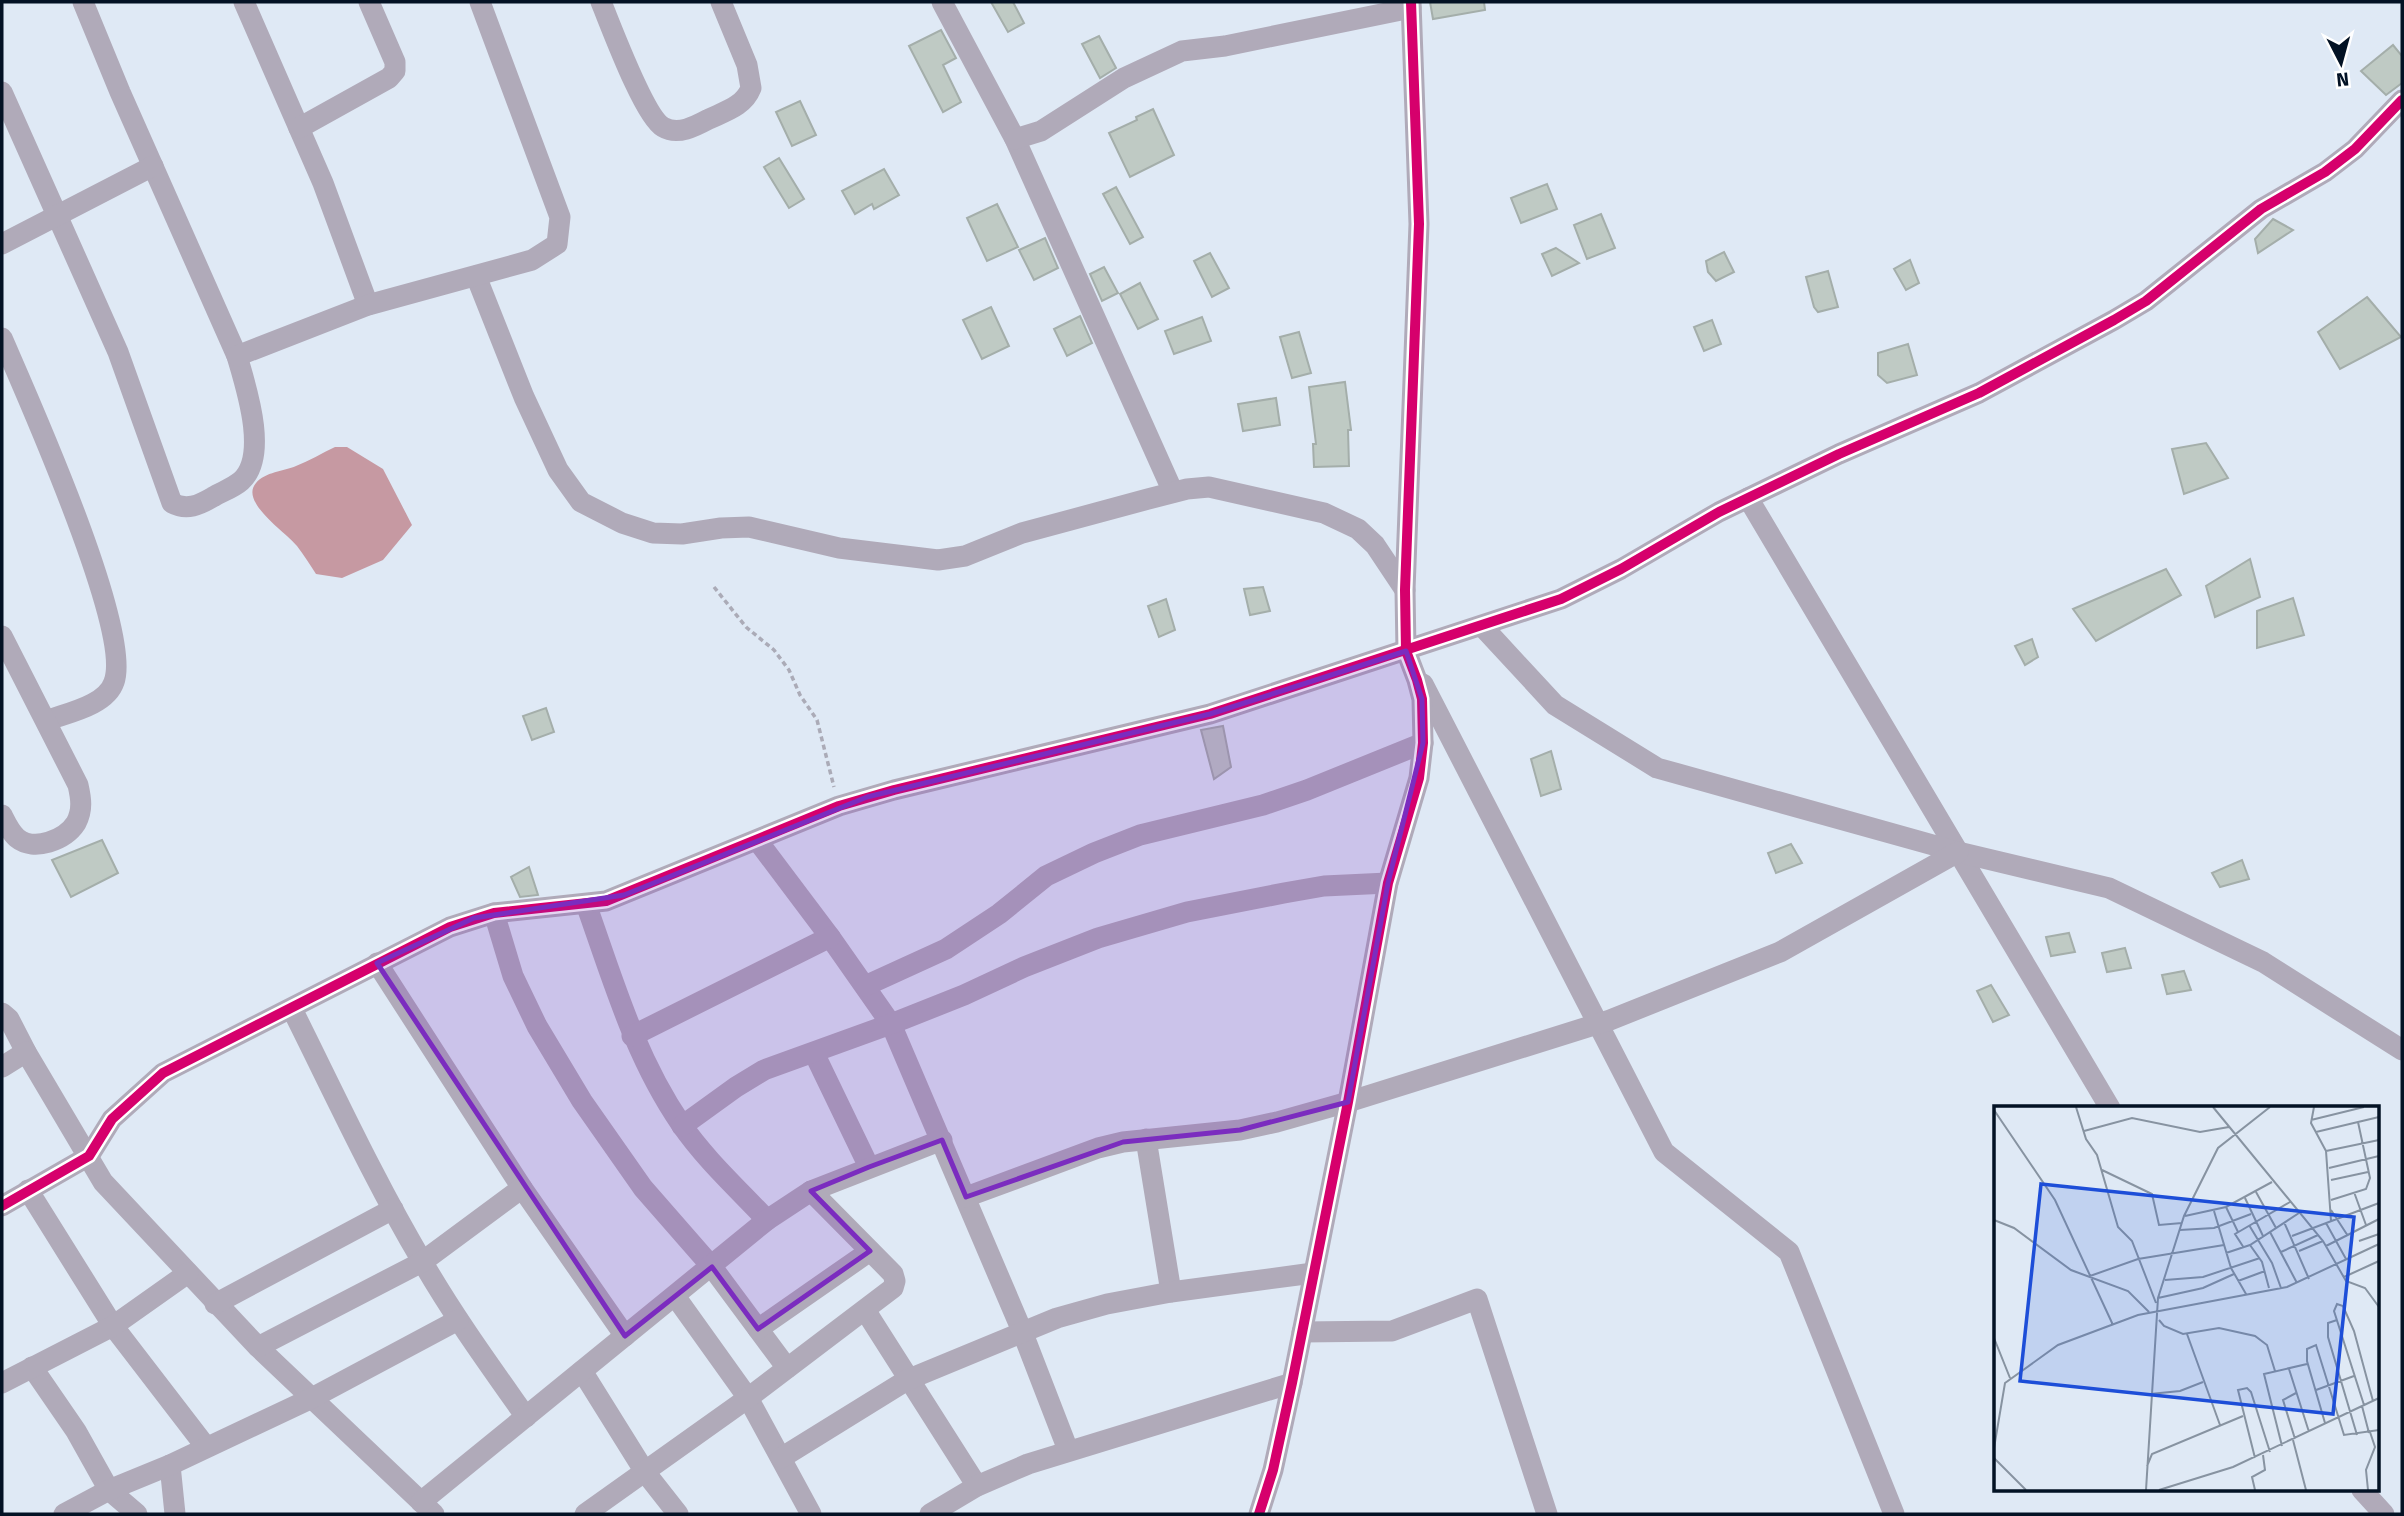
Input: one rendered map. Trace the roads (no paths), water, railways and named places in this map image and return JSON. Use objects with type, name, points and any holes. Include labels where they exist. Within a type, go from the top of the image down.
[{"type":"street","points":[[2,92],[118,352],[172,503],[179,507],[200,504],[241,481],[249,469],[254,453],[254,435],[244,380],[237,356],[83,2]]},
{"type":"street","points":[[244,2],[323,183],[368,305]]},
{"type":"street","points":[[299,128],[389,78],[395,71],[396,62],[369,2]]},
{"type":"street","points":[[237,356],[368,305],[532,260],[557,244],[560,217],[480,2]]},
{"type":"street","points":[[601,2],[644,101],[661,127],[673,131],[689,129],[742,103],[751,88],[747,65],[721,2]]},
{"type":"street","points":[[942,2],[1015,139],[1173,492]]},
{"type":"street","points":[[1015,139],[1041,131],[1124,78],[1182,51],[1225,46],[1411,5],[1419,224],[1405,590],[1406,651],[1422,699],[1423,743],[1419,778],[1388,883],[1292,1383],[1273,1470],[1259,1514]]},
{"type":"street","points":[[2,1206],[89,1156],[112,1119],[163,1073],[450,927],[494,913],[586,904],[624,895],[839,806],[894,790],[1210,714],[1482,626],[1561,599],[1594,584],[1748,498],[1839,454],[1979,393],[2146,301],[2261,209],[2325,172],[2355,149],[2402,100]]},
{"type":"street","points":[[2,244],[153,166]]},
{"type":"street","points":[[476,276],[524,397],[558,470],[581,502],[622,523],[653,533],[682,534],[749,527],[839,548],[938,560],[965,556],[1022,533],[1173,492],[1209,487],[1324,513],[1358,529],[1375,545],[1405,590]]},
{"type":"street","points":[[2,338],[99,582],[116,653],[114,683],[108,692],[100,699],[46,721]]},
{"type":"street","points":[[1748,498],[2109,1106]]},
{"type":"street","points":[[1482,626],[1555,705],[1657,768],[1958,852],[2109,888],[2263,962],[2402,1050]]},
{"type":"street","points":[[2,636],[78,785],[82,803],[76,823],[61,838],[44,843],[28,844],[18,838],[2,815]]},
{"type":"street","points":[[1406,651],[1664,1152],[1789,1252],[1894,1514]]},
{"type":"street","points":[[865,986],[946,949],[999,915],[1046,876],[1094,853],[1140,835],[1307,790],[1423,743]]},
{"type":"street","points":[[757,840],[891,1024],[1022,1331],[1068,1450]]},
{"type":"street","points":[[966,1197],[1098,1148],[1146,1139],[1240,1130],[1348,1102],[1599,1024],[1780,952],[1958,852]]},
{"type":"street","points":[[682,1126],[764,1070],[891,1024],[1098,938],[1187,912],[1324,886],[1388,883]]},
{"type":"street","points":[[586,904],[632,1036],[682,1126],[767,1220]]},
{"type":"street","points":[[494,913],[513,976],[537,1026],[582,1101],[643,1188],[712,1267],[787,1368]]},
{"type":"street","points":[[632,1036],[830,937]]},
{"type":"street","points":[[377,963],[522,1188],[625,1336]]},
{"type":"street","points":[[292,1009],[422,1262],[458,1320],[526,1418]]},
{"type":"street","points":[[2,1013],[9,1019],[103,1182],[215,1304],[310,1399],[427,1508],[526,1418],[767,1220],[811,1191],[942,1140]]},
{"type":"street","points":[[2,1067],[26,1052]]},
{"type":"street","points":[[814,1053],[869,1167]]},
{"type":"street","points":[[1146,1139],[1171,1292]]},
{"type":"street","points":[[258,1347],[422,1262],[522,1188]]},
{"type":"street","points":[[28,1190],[113,1326],[206,1447]]},
{"type":"street","points":[[585,1514],[748,1398],[887,1294],[895,1281],[893,1274],[811,1191]]},
{"type":"street","points":[[215,1304],[393,1209]]},
{"type":"street","points":[[758,1329],[870,1251]]},
{"type":"street","points":[[2,1383],[113,1326],[187,1273]]},
{"type":"street","points":[[781,1458],[907,1380],[1022,1331],[1107,1304],[1171,1292],[1313,1273]]},
{"type":"street","points":[[675,1296],[748,1398],[811,1514]]},
{"type":"street","points":[[1302,1332],[1392,1331],[1477,1299],[1547,1514]]},
{"type":"street","points":[[865,1310],[907,1380],[977,1486]]},
{"type":"street","points":[[64,1514],[108,1490],[170,1465],[310,1399],[458,1320]]},
{"type":"street","points":[[32,1367],[76,1431],[108,1490],[137,1514]]},
{"type":"street","points":[[582,1371],[645,1472],[678,1514]]},
{"type":"street","points":[[930,1514],[977,1486],[1068,1450],[1292,1383]]},
{"type":"street","points":[[170,1465],[175,1514]]},
{"type":"street","points":[[2364,1492],[2384,1514]]}]
